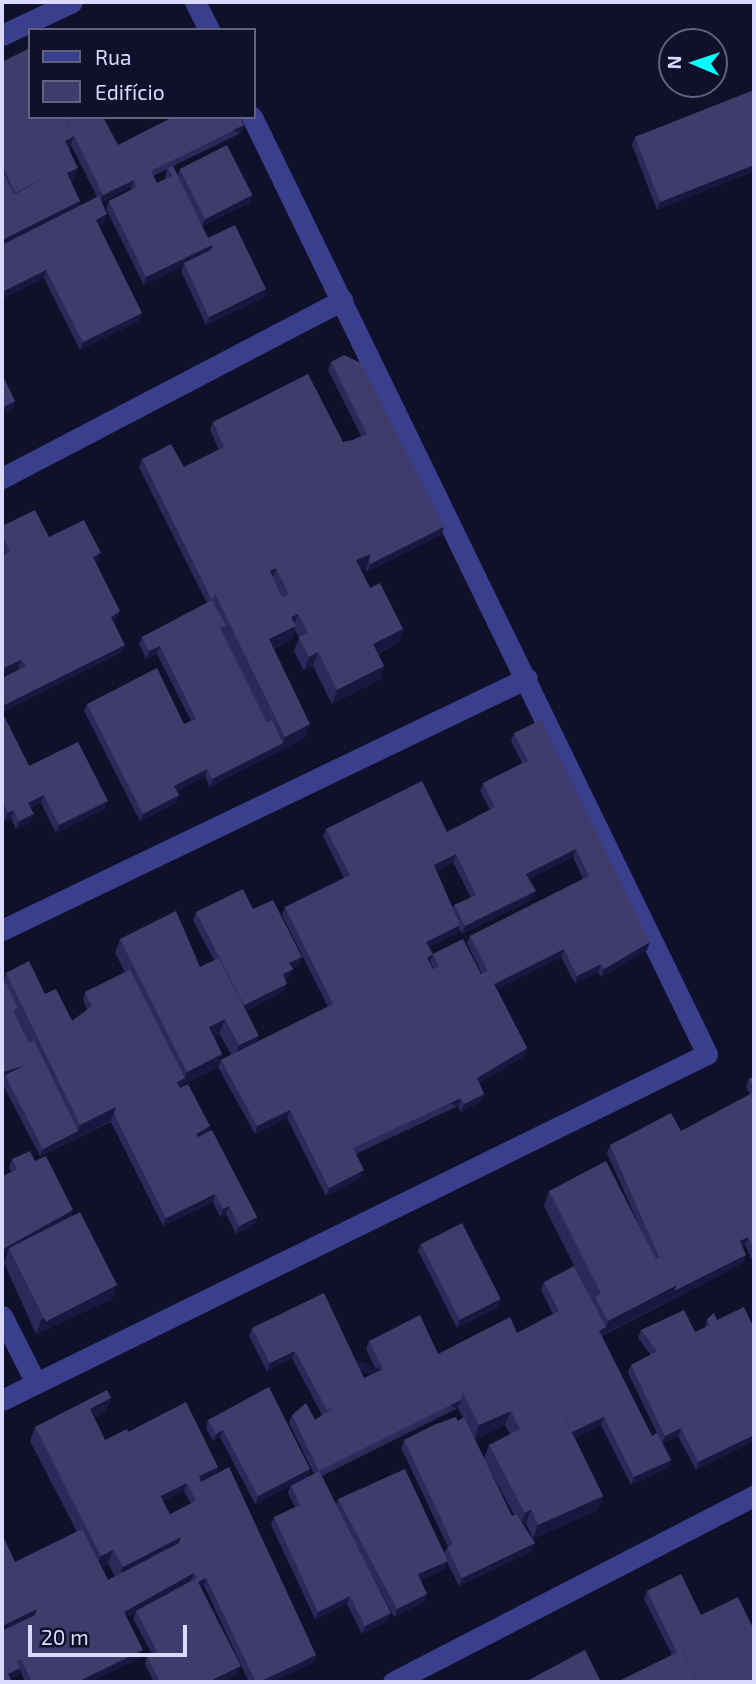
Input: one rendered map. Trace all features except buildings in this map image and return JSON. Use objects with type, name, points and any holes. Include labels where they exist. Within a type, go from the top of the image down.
[{"type":"street","points":[[2,35],[72,2]]},
{"type":"street","points":[[195,2],[208,28]]},
{"type":"street","points":[[2,1400],[708,1054],[253,119]]},
{"type":"street","points":[[2,478],[342,300]]},
{"type":"street","points":[[2,930],[527,678]]},
{"type":"street","points":[[2,1317],[36,1382]]},
{"type":"street","points":[[393,1682],[754,1496]]}]
